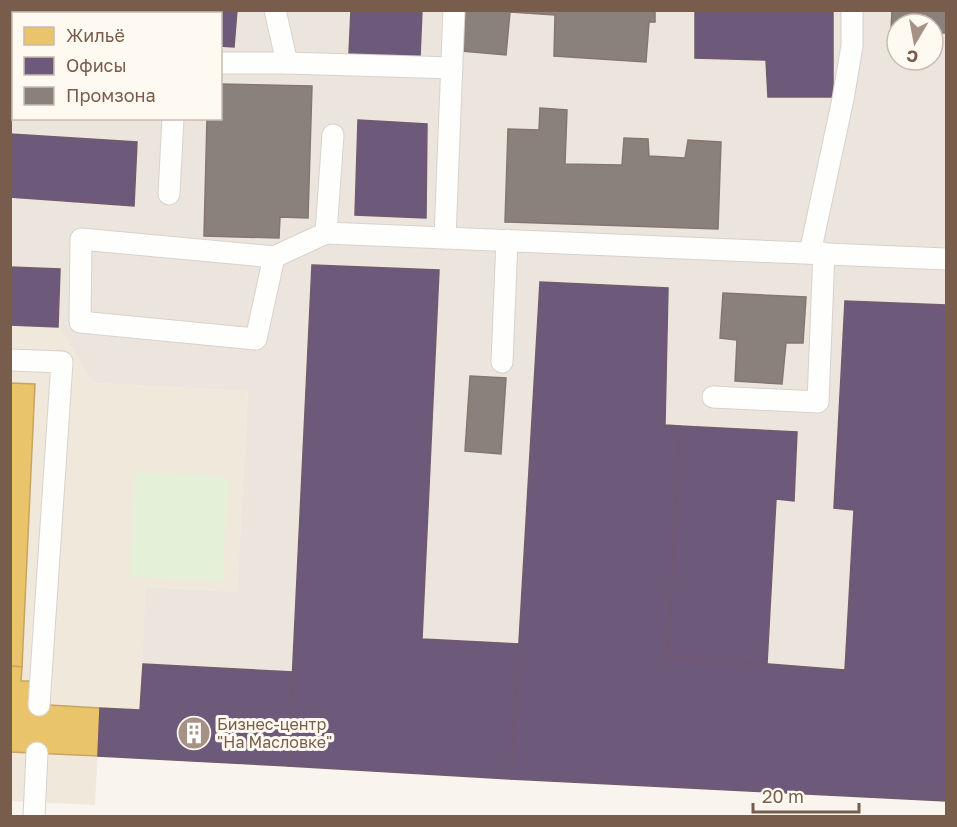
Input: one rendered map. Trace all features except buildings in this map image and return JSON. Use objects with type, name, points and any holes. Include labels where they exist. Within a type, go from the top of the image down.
[{"type":"lane","points":[[275,10],[287,63]]},
{"type":"lane","points":[[445,237],[454,10]]},
{"type":"lane","points":[[713,397],[818,402],[817,253],[852,46],[852,10]]},
{"type":"lane","points":[[222,63],[452,68]]},
{"type":"lane","points":[[169,194],[173,120]]},
{"type":"lane","points":[[326,232],[333,135]]},
{"type":"lane","points":[[274,257],[256,339],[80,322],[81,239],[274,257],[326,232],[946,259]]},
{"type":"lane","points":[[502,362],[507,240]]},
{"type":"lane","points":[[10,360],[62,363],[39,705]]},
{"type":"lane","points":[[34,816],[37,753]]},
{"type":"shaded area","points":[[10,11],[946,11],[946,801],[98,756],[100,708],[140,709],[146,587],[237,592],[248,391],[94,383],[58,327],[11,325]]},
{"type":"shaded area","points":[[11,325],[58,327],[94,383],[248,391],[237,592],[147,587],[140,710],[100,708],[95,805],[11,801]]},
{"type":"green space","points":[[135,472],[228,477],[223,581],[130,577]]},
{"type":"place","name":"Бизнес-центр \"На Масловке\"","points":[[194,733]]}]
